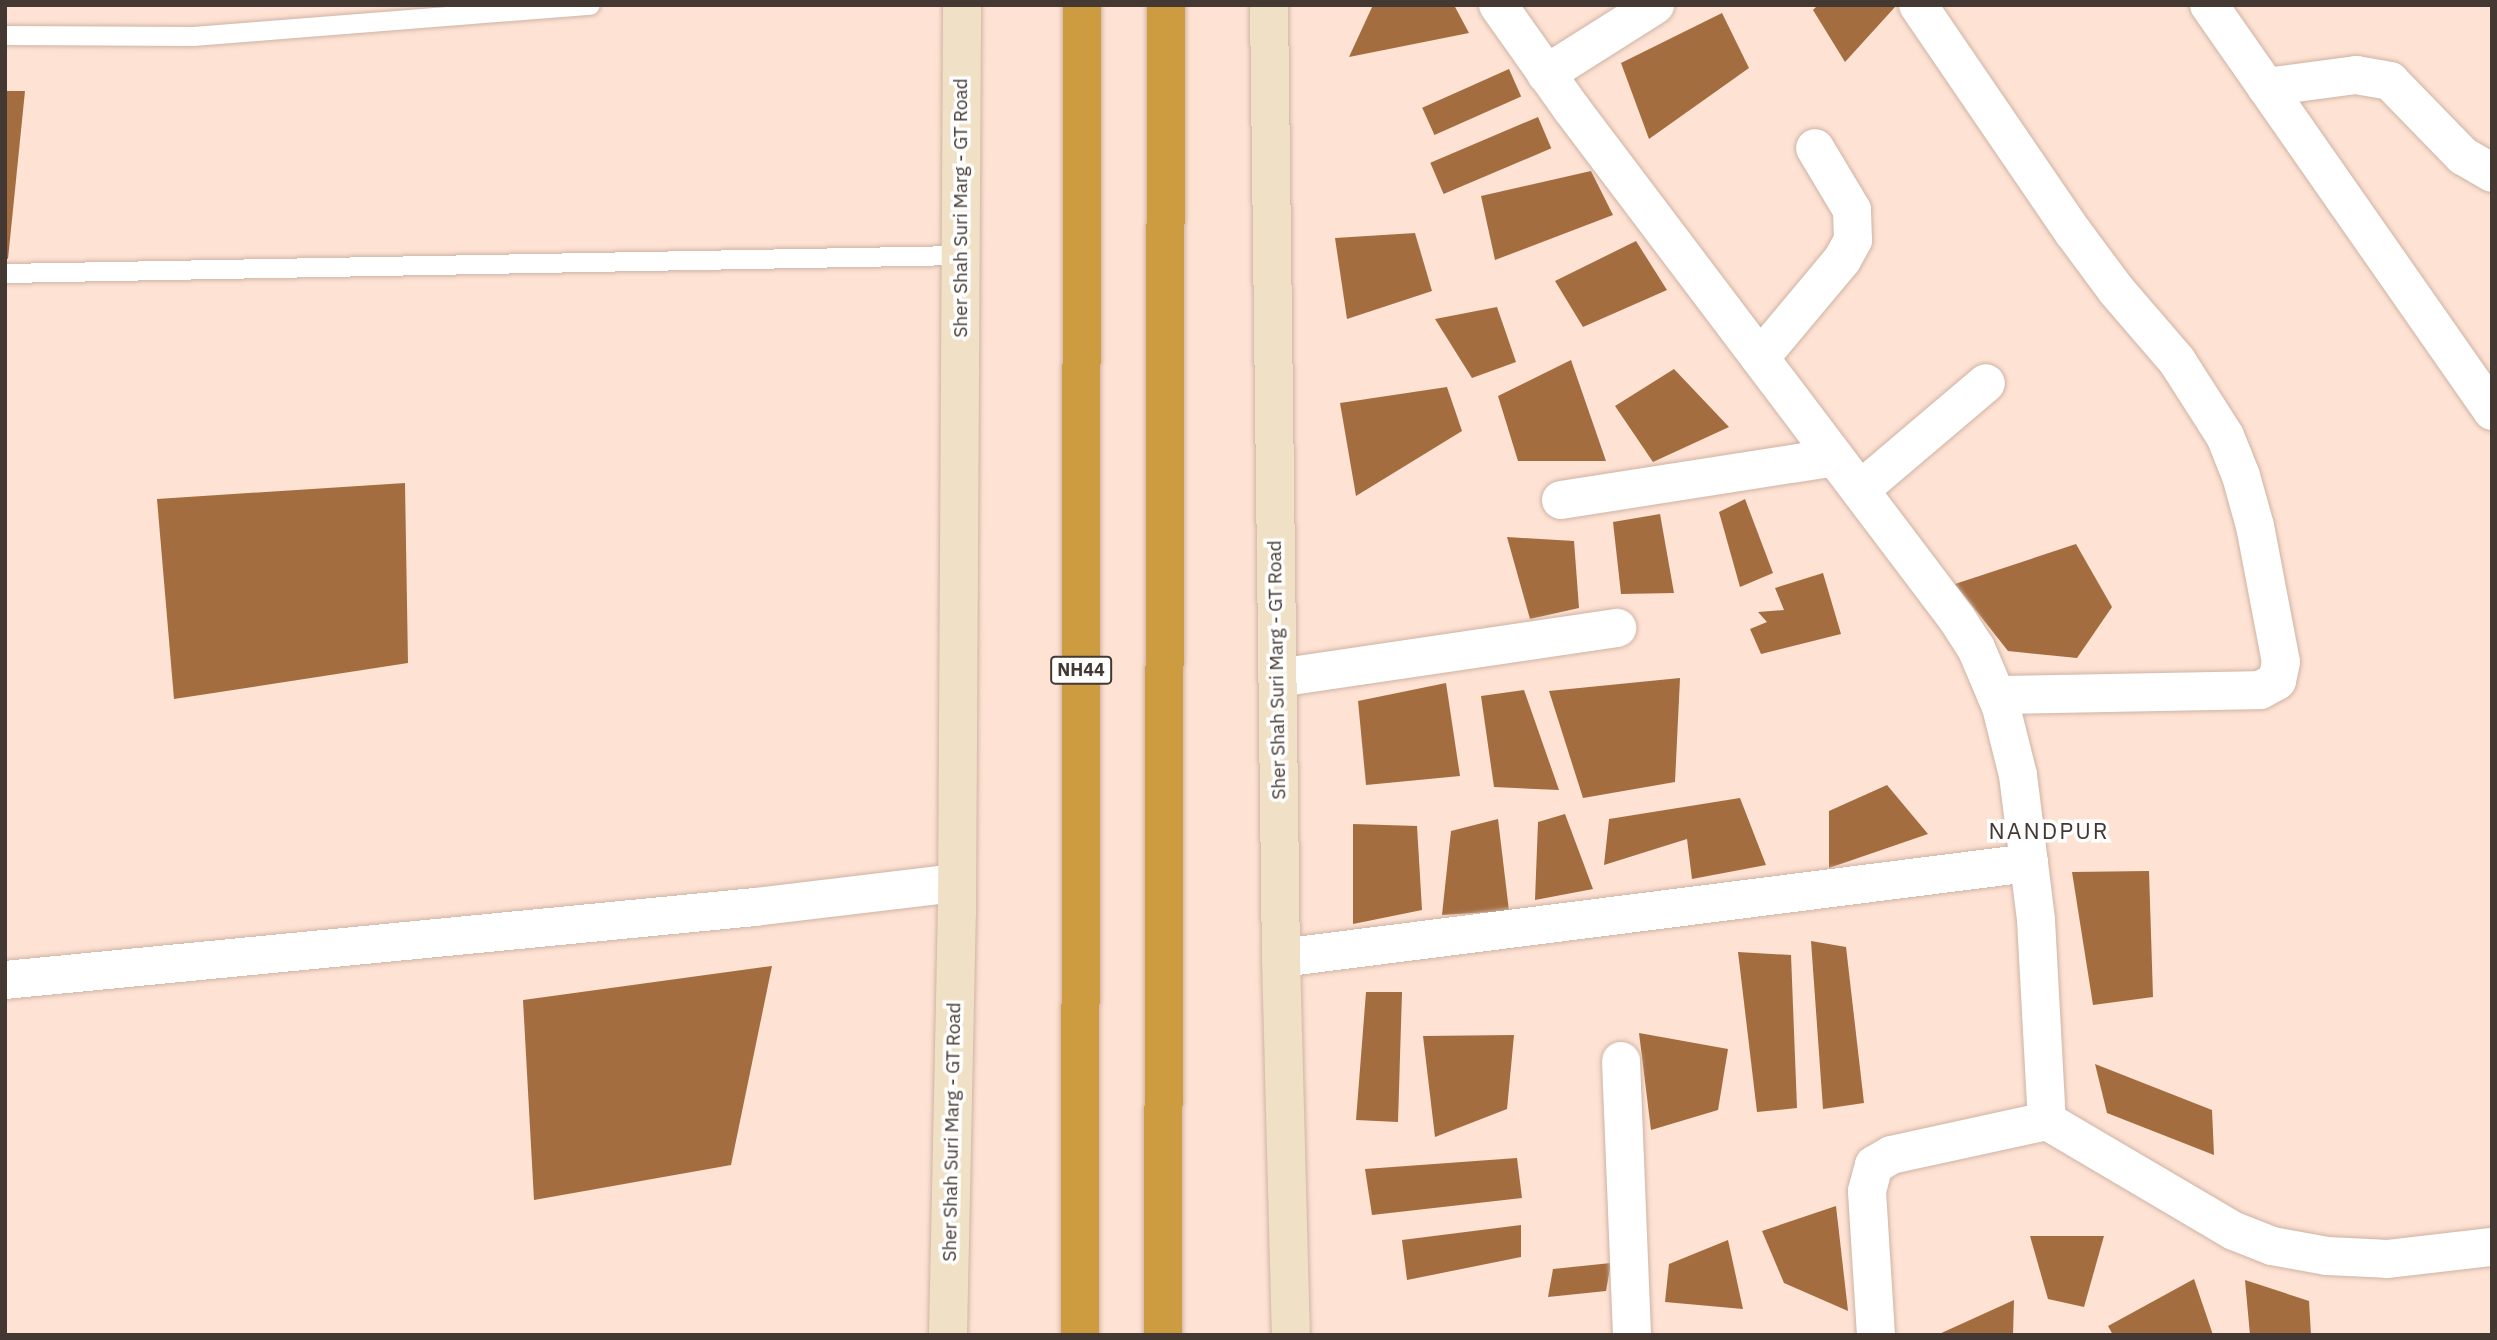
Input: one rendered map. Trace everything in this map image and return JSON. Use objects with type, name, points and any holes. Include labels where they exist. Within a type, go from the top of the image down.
[{"type":"highway","name":"NH44","points":[[1080,1335],[1082,5]]},
{"type":"highway","points":[[1163,1335],[1166,5]]},
{"type":"street","name":"Sher Shah Suri Marg - GT Road","points":[[948,1335],[957,883],[962,5]]},
{"type":"street","name":"Sher Shah Suri Marg - GT Road","points":[[1269,5],[1281,958],[1291,1335]]},
{"type":"street","points":[[1498,5],[1546,74],[1957,619],[1976,649],[1996,695],[2018,775],[2036,920],[2047,1121]]},
{"type":"street","points":[[1546,74],[1656,5]]},
{"type":"street","points":[[1918,5],[2073,232],[2116,290],[2177,361],[2225,436],[2241,476],[2255,526],[2281,662],[2277,681],[2260,690],[1996,695]]},
{"type":"street","points":[[2209,5],[2492,411]]},
{"type":"street","points":[[2266,87],[2356,75],[2390,81],[2463,156],[2492,173]]},
{"type":"street","points":[[1760,358],[1842,260],[1853,240],[1852,210],[1815,148]]},
{"type":"street","points":[[1860,490],[1986,383]]},
{"type":"street","points":[[1561,500],[1835,457]]},
{"type":"street","points":[[1278,678],[1617,628]]},
{"type":"street","points":[[1281,958],[2029,863]]},
{"type":"street","points":[[5,980],[755,907],[957,883]]},
{"type":"street","points":[[1621,1062],[1632,1335]]},
{"type":"street","points":[[1876,1335],[1867,1191],[1874,1165],[1891,1156],[2047,1121],[2234,1231],[2272,1246],[2317,1255],[2368,1259],[2418,1257],[2492,1247]]},
{"type":"lane","points":[[5,35],[193,36],[590,5]]},
{"type":"lane","points":[[5,273],[961,256]]},
{"type":"building","points":[[1373,5],[1454,5],[1469,33],[1349,57]]},
{"type":"building","points":[[1818,5],[1895,7],[1845,62],[1813,10]]},
{"type":"building","points":[[1722,13],[1749,68],[1649,139],[1621,63]]},
{"type":"building","points":[[1509,69],[1521,96],[1434,135],[1422,108]]},
{"type":"building","points":[[5,91],[25,91],[8,259],[5,258]]},
{"type":"building","points":[[1538,117],[1551,148],[1444,194],[1430,163]]},
{"type":"building","points":[[1591,171],[1613,215],[1495,260],[1481,196]]},
{"type":"building","points":[[1415,233],[1432,291],[1347,319],[1335,238]]},
{"type":"building","points":[[1636,241],[1667,290],[1583,327],[1555,281]]},
{"type":"building","points":[[1497,307],[1516,362],[1472,378],[1435,319]]},
{"type":"building","points":[[1571,360],[1606,461],[1518,461],[1498,396]]},
{"type":"building","points":[[1674,369],[1729,427],[1653,462],[1615,406]]},
{"type":"building","points":[[1447,387],[1462,431],[1356,496],[1340,403]]},
{"type":"building","points":[[405,483],[408,663],[174,699],[157,499]]},
{"type":"building","points":[[1745,499],[1773,573],[1740,587],[1719,512]]},
{"type":"building","points":[[1660,514],[1674,593],[1621,594],[1613,522]]},
{"type":"building","points":[[1507,537],[1574,541],[1579,608],[1530,619]]},
{"type":"building","points":[[2076,544],[2112,607],[2077,658],[2008,651],[1955,584]]},
{"type":"building","points":[[1823,573],[1841,634],[1761,654],[1750,629],[1767,622],[1758,612],[1784,610],[1775,588]]},
{"type":"building","points":[[1680,678],[1675,782],[1583,798],[1549,691]]},
{"type":"building","points":[[1446,683],[1460,776],[1366,785],[1358,701]]},
{"type":"building","points":[[1524,690],[1559,790],[1494,787],[1481,696]]},
{"type":"building","points":[[1887,785],[1928,834],[1829,868],[1829,811]]},
{"type":"building","points":[[1740,798],[1766,865],[1692,879],[1687,839],[1604,865],[1609,819]]},
{"type":"building","points":[[1565,814],[1593,889],[1535,900],[1538,822]]},
{"type":"building","points":[[1498,819],[1509,911],[1442,915],[1451,831]]},
{"type":"building","points":[[1353,824],[1417,826],[1422,910],[1353,924]]},
{"type":"building","points":[[2149,871],[2153,997],[2093,1005],[2072,872]]},
{"type":"building","points":[[1811,941],[1846,947],[1864,1103],[1823,1109]]},
{"type":"building","points":[[1738,952],[1791,955],[1797,1108],[1757,1112]]},
{"type":"building","points":[[772,966],[731,1165],[534,1200],[523,1000]]},
{"type":"building","points":[[1366,992],[1402,992],[1398,1122],[1356,1120]]},
{"type":"building","points":[[1639,1033],[1728,1049],[1718,1110],[1651,1130]]},
{"type":"building","points":[[1514,1035],[1507,1109],[1435,1137],[1423,1036]]},
{"type":"building","points":[[2095,1064],[2212,1110],[2214,1155],[2107,1113]]},
{"type":"building","points":[[1517,1158],[1522,1198],[1372,1215],[1365,1169]]},
{"type":"building","points":[[1836,1206],[1848,1311],[1784,1283],[1762,1231]]},
{"type":"building","points":[[1521,1225],[1521,1257],[1407,1280],[1402,1240]]},
{"type":"building","points":[[2030,1236],[2104,1236],[2084,1307],[2048,1299]]},
{"type":"building","points":[[1728,1240],[1743,1309],[1665,1302],[1669,1264]]},
{"type":"building","points":[[1611,1263],[1606,1291],[1548,1297],[1553,1269]]},
{"type":"building","points":[[2194,1279],[2213,1335],[2113,1335],[2108,1326]]},
{"type":"building","points":[[2245,1280],[2309,1301],[2311,1335],[2250,1335]]},
{"type":"building","points":[[2014,1300],[2013,1335],[1937,1335]]},
{"type":"district","name":"NANDPUR","points":[[2049,830]]}]
